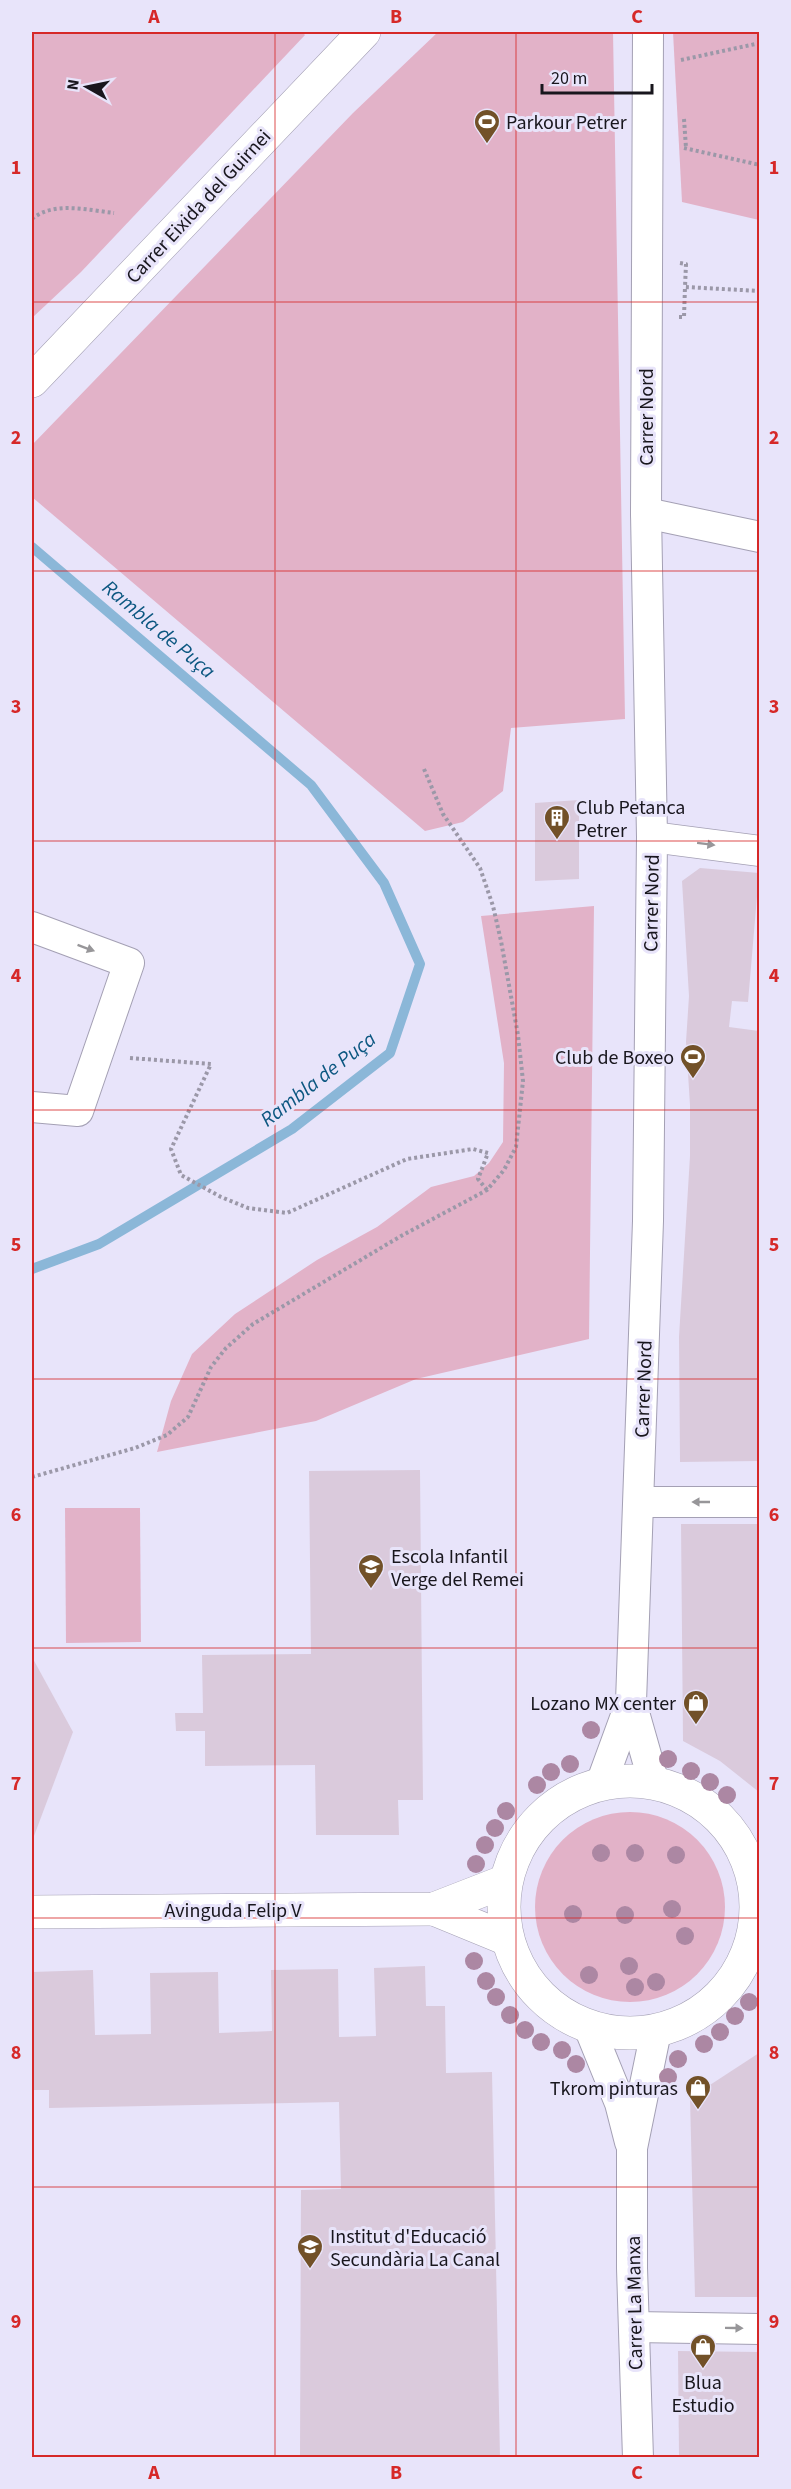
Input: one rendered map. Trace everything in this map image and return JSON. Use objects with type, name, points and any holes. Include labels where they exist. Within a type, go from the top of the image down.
[{"type":"street","name":"Carrer Nord","points":[[601,1784],[631,1702],[648,1221],[652,837],[646,513],[648,32]]},
{"type":"street","name":"Carrer Eixida del Guirnei","points":[[32,381],[356,34]]},
{"type":"street","points":[[646,513],[759,537]]},
{"type":"street","points":[[652,837],[759,851]]},
{"type":"street","points":[[32,927],[129,963],[78,1111],[32,1107]]},
{"type":"street","points":[[639,1502],[759,1502]]},
{"type":"street","name":"Carrer Nord","points":[[631,1702],[654,1783]]},
{"type":"street","points":[[637,1781],[654,1783],[688,1795],[717,1816],[740,1844],[756,1879],[756,1940],[732,1983],[698,2014],[678,2025],[656,2031],[633,2034],[610,2033],[588,2027],[552,2007],[537,1993],[514,1959],[507,1939],[504,1900],[506,1881],[521,1843],[533,1826],[564,1800],[601,1784],[637,1781]]},
{"type":"street","name":"Avinguda Felip V","points":[[32,1912],[434,1910],[506,1881]]},
{"type":"street","name":"Avinguda Felip V","points":[[434,1910],[507,1939]]},
{"type":"street","name":"Carrer La Manxa","points":[[588,2027],[620,2103],[632,2148]]},
{"type":"street","name":"Carrer La Manxa","points":[[638,2457],[632,2148],[656,2031]]},
{"type":"street","points":[[634,2327],[759,2329]]},
{"type":"path","points":[[682,60],[759,43]]},
{"type":"path","points":[[686,148],[759,165]]},
{"type":"path","points":[[32,219],[39,213],[70,207],[114,213]]},
{"type":"path","points":[[676,263],[686,264],[684,317]]},
{"type":"path","points":[[685,286],[759,291]]},
{"type":"path","points":[[32,1477],[135,1448],[166,1435],[188,1417],[211,1367],[226,1348],[253,1324],[401,1236],[488,1190],[504,1170],[516,1147],[522,1089],[518,1035],[501,941],[493,906],[480,868],[443,814],[424,769]]},
{"type":"path","points":[[97,1056],[211,1064],[171,1149],[181,1175],[221,1197],[249,1208],[287,1213],[406,1159],[473,1149],[488,1153],[478,1179],[488,1190]]},
{"type":"shaded area","points":[[32,32],[302,32],[305,35],[81,272],[32,318]]},
{"type":"shaded area","points":[[438,32],[613,32],[625,719],[511,728],[503,791],[463,822],[425,831],[32,497],[32,445],[353,113]]},
{"type":"shaded area","points":[[673,32],[759,32],[759,220],[682,202]]},
{"type":"shaded area","points":[[594,906],[589,1339],[416,1379],[316,1421],[157,1452],[171,1401],[192,1354],[235,1314],[317,1260],[377,1227],[431,1187],[474,1176],[489,1163],[503,1142],[504,1063],[481,916]]},
{"type":"shaded area","points":[[65,1508],[140,1508],[141,1642],[66,1643]]},
{"type":"shaded area","points":[[639,1812],[649,1813],[675,1823],[691,1833],[704,1846],[721,1879],[725,1907],[724,1926],[714,1952],[704,1968],[691,1981],[675,1991],[649,2001],[621,2002],[611,2001],[585,1991],[569,1981],[556,1968],[546,1952],[536,1926],[535,1898],[536,1888],[546,1862],[556,1846],[569,1833],[585,1823],[611,1813]]},
{"type":"building","points":[[759,500],[759,518],[757,517]]},
{"type":"building","name":"Club Petanca Petrer","points":[[579,800],[579,879],[535,881],[535,803]]},
{"type":"building","points":[[700,868],[759,873],[748,1002],[732,1001],[729,1027],[759,1031],[759,1461],[680,1462],[679,1337],[690,1156],[686,1042],[689,996],[682,881]]},
{"type":"building","points":[[420,1470],[423,1800],[398,1800],[399,1835],[316,1835],[315,1765],[205,1766],[205,1731],[176,1731],[175,1713],[203,1713],[202,1655],[311,1654],[309,1471]]},
{"type":"building","points":[[681,1524],[759,1524],[759,1792],[720,1761],[683,1741]]},
{"type":"building","points":[[32,1657],[73,1732],[34,1836],[32,1836]]},
{"type":"building","points":[[425,1966],[426,2006],[445,2006],[446,2073],[492,2072],[500,2457],[300,2457],[301,2190],[341,2189],[339,2102],[49,2108],[49,2090],[32,2090],[32,1972],[93,1970],[95,2035],[151,2034],[150,1973],[218,1972],[219,2033],[272,2031],[271,1970],[338,1969],[339,2037],[376,2036],[374,1968]]},
{"type":"building","points":[[759,2053],[759,2297],[695,2297],[690,2098]]},
{"type":"building","points":[[678,2351],[759,2352],[759,2457],[679,2457]]},
{"type":"waterway","name":"Rambla de Puça","points":[[32,547],[311,785],[384,883],[420,964],[390,1053],[292,1129],[99,1244],[32,1269]]},
{"type":"place","name":"Parkour Petrer","points":[[487,145]]},
{"type":"place","name":"Club Petanca Petrer","points":[[557,841]]},
{"type":"place","name":"Club de Boxeo","points":[[693,1080]]},
{"type":"place","name":"Escola Infantil Verge del Remei","points":[[371,1590]]},
{"type":"place","name":"Lozano MX center","points":[[696,1726]]},
{"type":"place","name":"Tkrom pinturas","points":[[698,2111]]},
{"type":"place","name":"Institut d'Educació Secundària La Canal","points":[[310,2270]]},
{"type":"place","name":"Blua Estudio","points":[[703,2370]]}]
